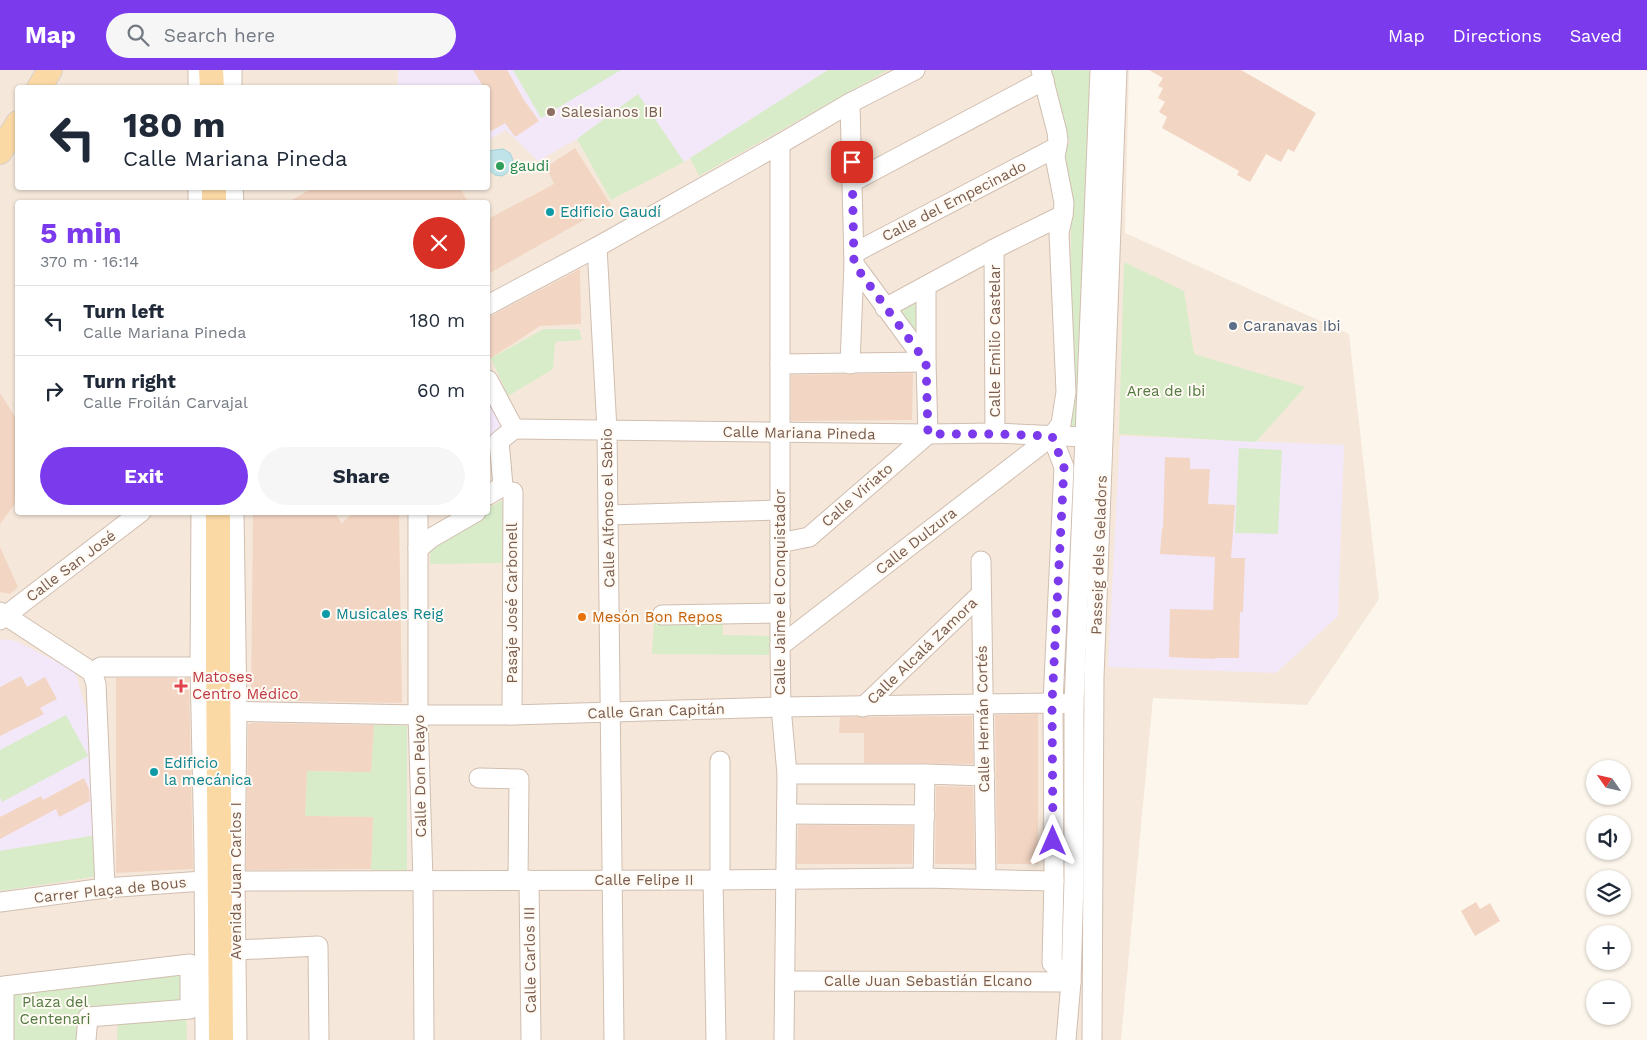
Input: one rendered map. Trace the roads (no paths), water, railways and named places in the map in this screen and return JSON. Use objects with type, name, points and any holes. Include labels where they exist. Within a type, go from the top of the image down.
[{"type":"main road","points":[[41,85],[50,70]]},
{"type":"main road","points":[[211,70],[212,85]]},
{"type":"main road","name":"Avenida Juan Carlos I","points":[[218,515],[218,662],[228,711],[219,881],[221,1040]]},
{"type":"street","points":[[198,70],[198,85]]},
{"type":"street","points":[[232,70],[232,85]]},
{"type":"street","points":[[490,305],[780,144],[850,102],[915,70]]},
{"type":"street","points":[[1066,1040],[1071,982],[1074,879],[1074,704],[1100,70]]},
{"type":"street","name":"Passeig dels Geladors","points":[[1092,1040],[1094,677],[1117,70]]},
{"type":"street","points":[[852,182],[1042,75],[1056,123],[1058,140],[1055,148],[1055,157],[1064,203],[1059,233],[1066,392],[1061,424],[1052,436],[1064,467],[1052,703],[1054,880],[1052,962],[1071,982]]},
{"type":"street","points":[[850,102],[854,258],[850,364]]},
{"type":"street","name":"Calle Jaime el Conquistador","points":[[780,144],[780,646],[781,707],[787,774],[784,1040]]},
{"type":"street","name":"Calle del Empecinado","points":[[854,258],[1055,148]]},
{"type":"street","points":[[885,308],[994,249],[1063,215]]},
{"type":"street","name":"Calle Alfonso el Sabio","points":[[597,247],[607,430],[614,1040]]},
{"type":"street","name":"Calle Emilio Castelar","points":[[994,249],[995,434]]},
{"type":"street","points":[[854,258],[885,308],[926,362]]},
{"type":"street","points":[[926,286],[928,434]]},
{"type":"street","points":[[780,364],[926,362]]},
{"type":"street","points":[[490,384],[514,429],[499,441],[503,486],[490,494]]},
{"type":"street","name":"Calle Mariana Pineda","points":[[514,429],[995,434],[1085,437]]},
{"type":"street","name":"Calle Viriato","points":[[780,543],[809,537],[928,434]]},
{"type":"street","name":"Calle Dulzura","points":[[780,646],[1052,436]]},
{"type":"street","name":"Pasaje José Carbonell","points":[[490,505],[513,492],[512,715]]},
{"type":"street","points":[[608,514],[780,510]]},
{"type":"street","name":"Calle San José","points":[[2,616],[137,515]]},
{"type":"street","name":"Avenida Juan Carlos I","points":[[201,515],[200,667],[204,850],[219,881],[237,950],[237,1040]]},
{"type":"street","name":"Avenida Juan Carlos I","points":[[228,711],[234,515]]},
{"type":"street","name":"Calle Don Pelayo","points":[[418,515],[418,715],[423,881],[424,1040]]},
{"type":"street","points":[[418,540],[451,515]]},
{"type":"street","points":[[418,540],[431,538],[471,515]]},
{"type":"street","name":"Calle Hernán Cortés","points":[[981,561],[986,878]]},
{"type":"street","name":"Calle Alcalá Zamora","points":[[863,707],[981,594]]},
{"type":"street","points":[[662,615],[781,613]]},
{"type":"street","points":[[2,616],[92,672],[96,684],[105,888]]},
{"type":"street","points":[[92,672],[101,667],[200,667]]},
{"type":"street","name":"Calle Gran Capitán","points":[[228,711],[512,715],[781,707],[1074,704]]},
{"type":"street","points":[[716,1040],[720,761]]},
{"type":"street","points":[[787,774],[984,776]]},
{"type":"street","points":[[923,878],[925,774]]},
{"type":"street","name":"Calle Carlos III","points":[[479,778],[519,778],[531,1040]]},
{"type":"street","points":[[787,814],[924,815]]},
{"type":"street","name":"Calle Felipe II","points":[[219,881],[923,878],[1054,880]]},
{"type":"street","name":"Avenida Juan Carlos I","points":[[205,1040],[219,881]]},
{"type":"street","name":"Carrer Plaça de Bous","points":[[0,902],[105,888],[219,881]]},
{"type":"street","points":[[237,950],[318,946],[319,1040]]},
{"type":"street","points":[[4,1040],[4,986],[190,964],[190,1009],[88,1018],[86,1040]]},
{"type":"street","name":"Calle Juan Sebastián Elcano","points":[[785,980],[1071,982]]},
{"type":"water","name":"gaudi","points":[[503,149],[510,153],[512,157],[512,167],[502,176],[495,175],[490,171],[490,151]]},
{"type":"place","name":"Salesianos IBI","points":[[551,112]]},
{"type":"place","name":"gaudi","points":[[500,166]]},
{"type":"place","name":"Edificio Gaudí","points":[[550,212]]},
{"type":"place","name":"Caranavas Ibi","points":[[1233,326]]},
{"type":"place","name":"Musicales Reig","points":[[326,614]]},
{"type":"place","name":"Mesón Bon Repos","points":[[582,617]]},
{"type":"place","name":"Matoses Centro Médico","points":[[181,686]]},
{"type":"place","name":"Edificio la mecánica","points":[[154,772]]},
{"type":"park label","name":"Area de Ibi","points":[[1166,391]]},
{"type":"park label","name":"Plaza del Centenari","points":[[55,1010]]}]
